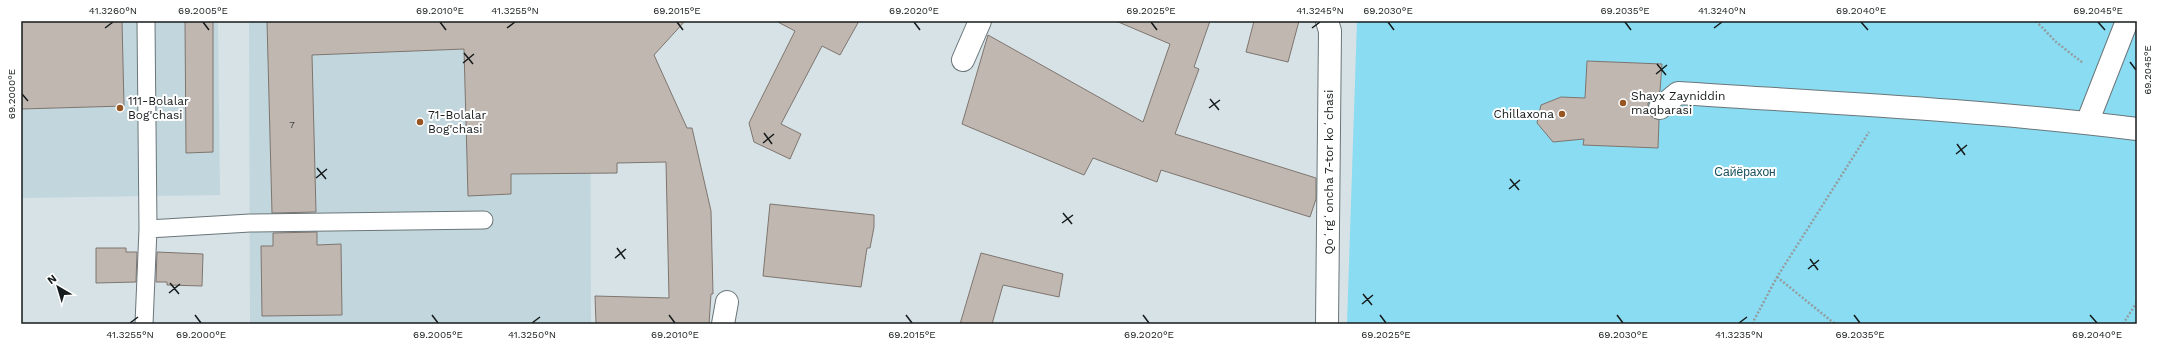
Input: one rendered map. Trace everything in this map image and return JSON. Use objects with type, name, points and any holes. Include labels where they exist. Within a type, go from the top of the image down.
[{"type":"street","points":[[963,60],[980,21]]},
{"type":"street","name":"Qoʻrgʻoncha 7-tor koʻchasi","points":[[1327,21],[1330,31],[1327,324]]},
{"type":"street","points":[[2087,123],[2127,21]]},
{"type":"street","points":[[1660,108],[1678,93],[1886,106],[2087,123],[2137,129]]},
{"type":"street","points":[[724,324],[727,302]]},
{"type":"lane","points":[[144,324],[148,229],[146,21]]},
{"type":"lane","points":[[148,229],[250,223],[484,220]]},
{"type":"path","points":[[2036,21],[2056,42],[2082,63],[2106,75]]},
{"type":"path","points":[[1752,324],[1777,277],[1886,106]]},
{"type":"path","points":[[1777,277],[1835,324]]},
{"type":"path","points":[[2123,324],[2137,302]]},
{"type":"shaded area","name":"111-Bolalar Bog'chasi","points":[[21,21],[218,21],[220,195],[21,198]]},
{"type":"shaded area","name":"71-Bolalar Bog'chasi","points":[[249,21],[590,21],[591,324],[250,324]]},
{"type":"green space","name":"Сайёрахон","points":[[1357,21],[2137,21],[2137,324],[1347,324]]},
{"type":"building","points":[[21,21],[122,21],[124,106],[21,109]]},
{"type":"building","points":[[185,21],[213,21],[213,152],[186,153]]},
{"type":"building","points":[[267,21],[685,21],[654,55],[687,128],[692,128],[711,211],[713,294],[711,294],[709,324],[596,324],[595,296],[669,298],[666,162],[617,163],[617,173],[511,174],[511,194],[468,196],[464,49],[312,55],[316,212],[272,213]]},
{"type":"building","points":[[776,21],[859,21],[840,55],[822,46],[781,124],[801,134],[790,159],[754,142],[749,123],[795,31]]},
{"type":"building","points":[[1116,21],[1210,21],[1194,67],[1199,69],[1175,134],[1316,178],[1316,199],[1310,217],[1161,170],[1157,182],[1093,158],[1084,175],[962,124],[988,35],[1143,122],[1170,44]]},
{"type":"building","points":[[1254,21],[1299,21],[1288,62],[1246,52]]},
{"type":"building","name":"Shayx Zayniddin maqbarasi","points":[[1587,61],[1662,64],[1660,91],[1648,103],[1648,110],[1651,116],[1659,120],[1658,148],[1583,145],[1584,139],[1553,142],[1537,123],[1541,105],[1561,97],[1585,98]]},
{"type":"building","points":[[770,204],[874,215],[874,227],[870,248],[867,248],[861,287],[763,276]]},
{"type":"building","points":[[317,232],[317,245],[341,244],[342,315],[262,316],[261,246],[273,246],[273,233]]},
{"type":"building","points":[[96,248],[126,248],[126,252],[137,252],[136,282],[96,283]]},
{"type":"building","points":[[157,252],[203,254],[202,286],[167,285],[167,282],[156,282]]},
{"type":"building","points":[[981,253],[1063,274],[1059,297],[1003,285],[992,324],[960,324]]},
{"type":"place","name":"Shayx Zayniddin maqbarasi","points":[[1623,103]]},
{"type":"place","name":"111-Bolalar Bog'chasi","points":[[120,108]]},
{"type":"place","name":"Chillaxona","points":[[1562,114]]},
{"type":"place","name":"71-Bolalar Bog'chasi","points":[[420,122]]}]
